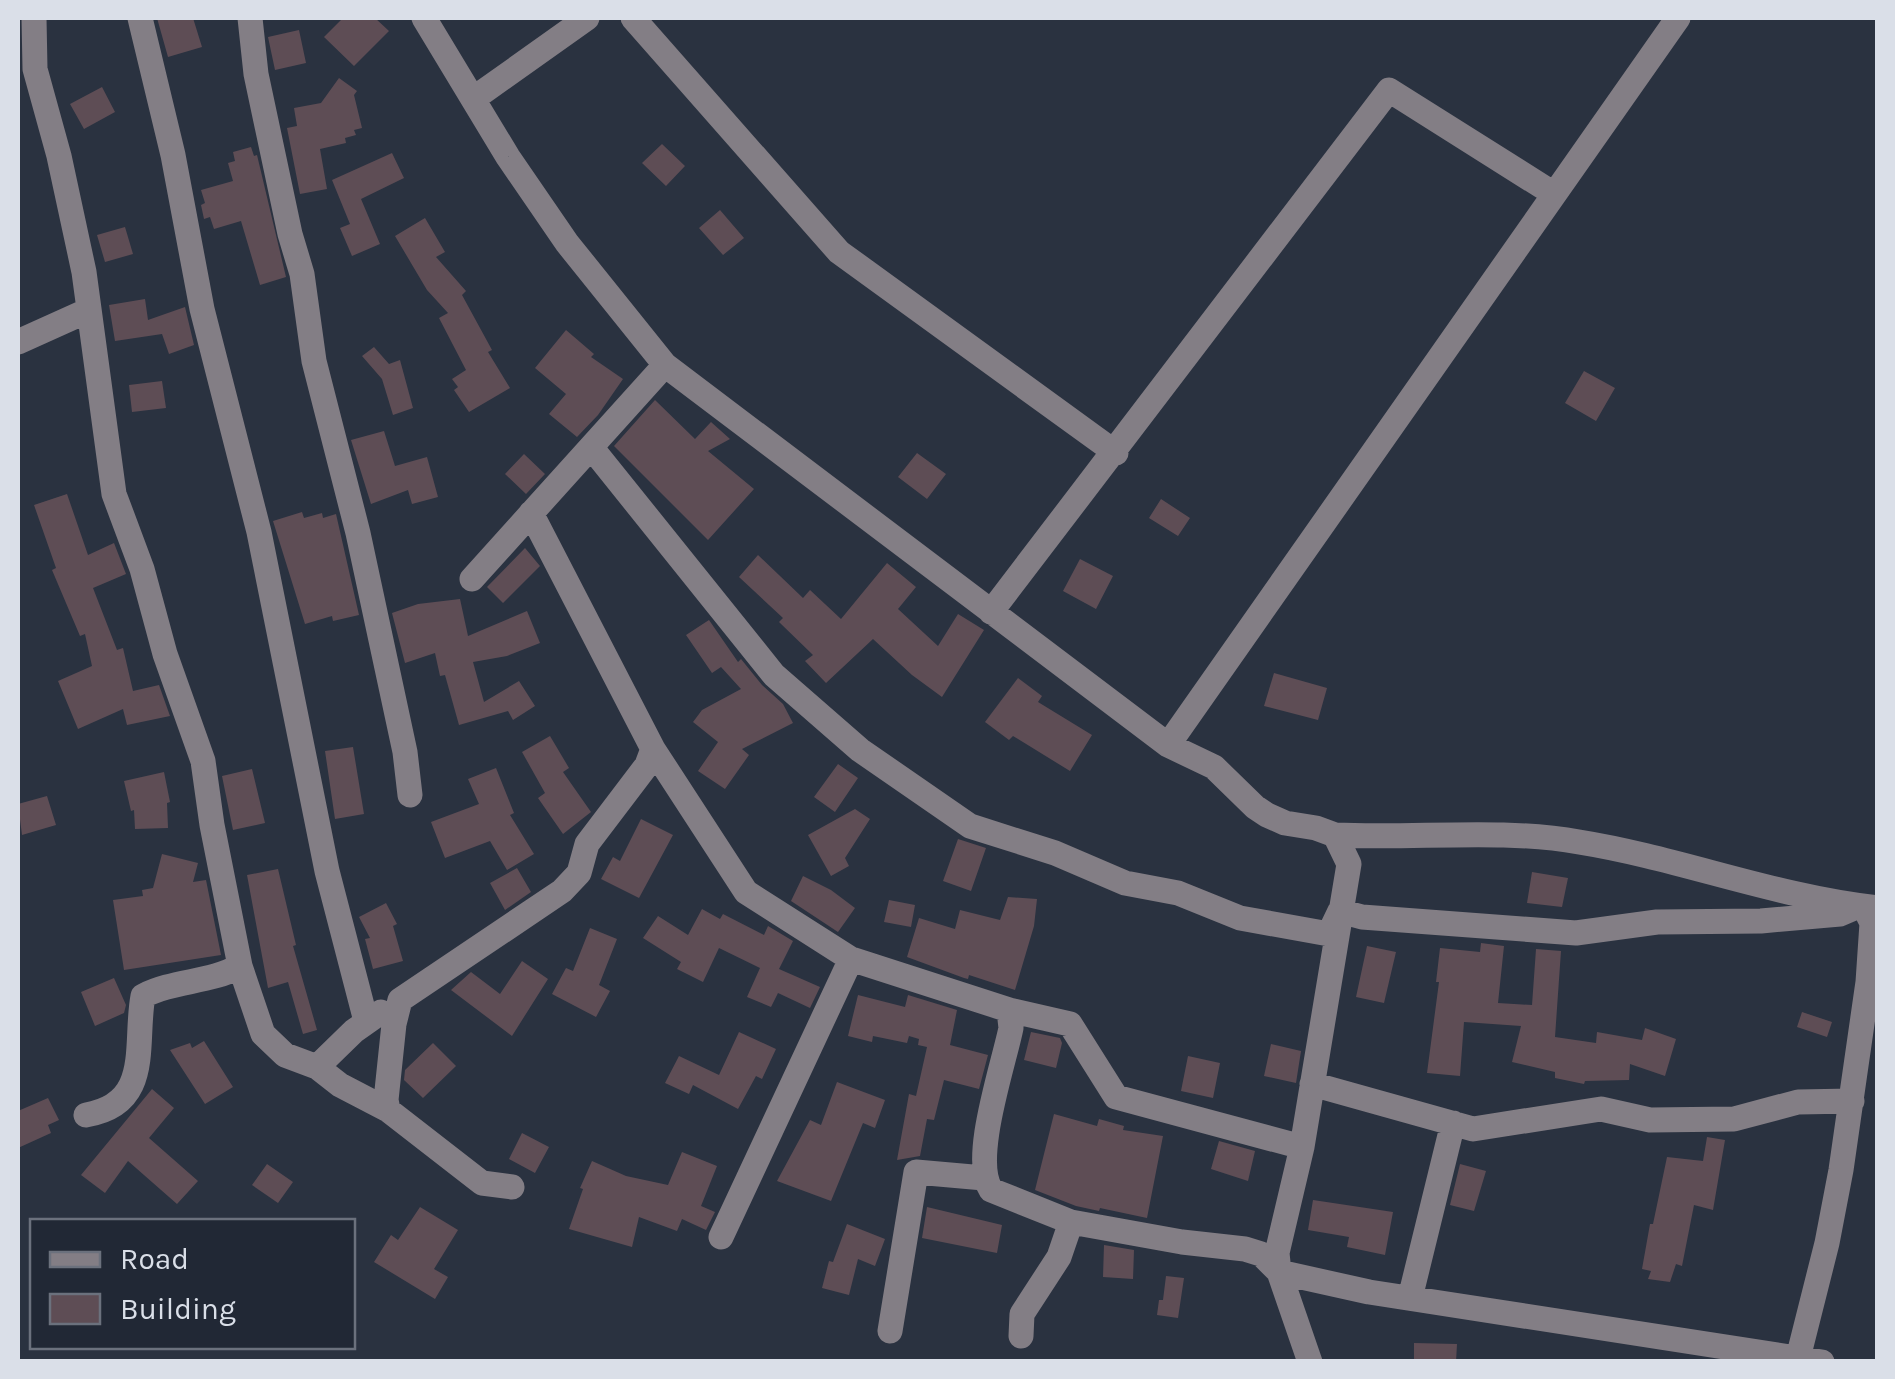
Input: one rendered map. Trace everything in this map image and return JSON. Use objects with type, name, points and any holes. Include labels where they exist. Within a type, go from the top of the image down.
[{"type":"street","points":[[34,18],[35,69],[59,156],[89,310],[114,494],[203,761],[240,966],[263,1034],[285,1055],[317,1067],[340,1085],[388,1110],[482,1183],[512,1187]]},
{"type":"street","points":[[140,18],[170,139],[202,308],[259,532],[327,871],[366,1021]]},
{"type":"street","points":[[250,18],[256,74],[302,274],[314,361],[388,666],[410,795]]},
{"type":"street","points":[[424,18],[567,243],[665,365],[1168,746],[1214,767],[1255,808],[1285,823],[1335,835],[1557,838],[1868,907]]},
{"type":"street","points":[[473,99],[587,18]]},
{"type":"street","points":[[633,18],[839,252],[1116,453]]},
{"type":"street","points":[[1168,746],[1678,18]]},
{"type":"street","points":[[991,612],[1389,90],[1554,194]]},
{"type":"street","points":[[18,342],[89,310]]},
{"type":"street","points":[[472,579],[665,365]]},
{"type":"street","points":[[591,447],[774,675],[860,750],[970,826],[1055,853],[1124,883],[1178,893],[1240,918],[1328,934],[1340,911]]},
{"type":"street","points":[[531,513],[653,749],[746,892],[852,959],[1009,1010],[1070,1024],[1116,1096],[1302,1147]]},
{"type":"street","points":[[317,1067],[366,1021],[562,891],[579,873],[587,844],[647,766],[653,749]]},
{"type":"street","points":[[1310,1362],[1279,1272],[1277,1252],[1302,1147],[1349,864],[1335,835]]},
{"type":"street","points":[[1340,911],[1576,933],[1657,922],[1761,921],[1840,914],[1868,907]]},
{"type":"street","points":[[1009,1010],[1012,1028],[982,1154],[984,1178],[991,1190],[1071,1222],[1182,1242],[1245,1248],[1261,1254],[1279,1272],[1410,1298],[1805,1360],[1852,1102],[1872,924],[1868,907]]},
{"type":"street","points":[[720,1237],[852,959]]},
{"type":"street","points":[[86,1115],[104,1112],[126,1094],[139,1069],[143,996],[157,988],[222,976],[240,966]]},
{"type":"street","points":[[388,1110],[394,1024],[400,1000]]},
{"type":"street","points":[[1312,1084],[1473,1129],[1600,1109],[1650,1120],[1734,1119],[1798,1102],[1852,1102]]},
{"type":"street","points":[[1410,1298],[1453,1123]]},
{"type":"street","points":[[890,1332],[916,1172],[984,1178]]},
{"type":"street","points":[[1021,1336],[1022,1314],[1059,1257],[1071,1222]]},
{"type":"building","points":[[157,18],[193,18],[202,47],[168,57]]},
{"type":"building","points":[[343,18],[375,18],[389,31],[354,66],[324,37]]},
{"type":"building","points":[[299,30],[306,63],[275,70],[268,37]]},
{"type":"building","points":[[339,78],[357,91],[354,95],[362,128],[345,138],[346,143],[320,149],[327,189],[300,194],[287,128],[297,126],[294,108],[321,103]]},
{"type":"building","points":[[102,87],[115,112],[84,129],[70,104]]},
{"type":"building","points":[[662,144],[685,166],[666,186],[642,163]]},
{"type":"building","points":[[251,147],[257,155],[286,277],[260,285],[241,221],[214,229],[210,217],[204,219],[201,205],[205,203],[201,190],[233,181],[228,163],[235,161],[233,152]]},
{"type":"building","points":[[392,153],[404,178],[361,199],[380,244],[352,256],[340,228],[350,224],[332,180]]},
{"type":"building","points":[[720,210],[744,238],[723,255],[699,228]]},
{"type":"building","points":[[425,218],[445,252],[436,257],[466,291],[462,295],[492,350],[488,352],[510,388],[469,412],[454,390],[458,387],[452,379],[466,370],[439,318],[448,313],[427,290],[395,236]]},
{"type":"building","points":[[125,227],[133,254],[105,262],[97,235]]},
{"type":"building","points":[[145,299],[148,320],[185,307],[194,345],[169,354],[162,334],[115,341],[109,305]]},
{"type":"building","points":[[566,330],[594,354],[591,357],[623,379],[577,437],[549,414],[566,394],[535,368]]},
{"type":"building","points":[[374,347],[389,364],[400,360],[413,408],[393,415],[382,379],[362,356]]},
{"type":"building","points":[[1584,371],[1615,388],[1596,421],[1565,403]]},
{"type":"building","points":[[162,381],[166,408],[132,412],[129,385]]},
{"type":"building","points":[[655,400],[695,439],[711,422],[730,439],[708,451],[754,489],[708,540],[614,446]]},
{"type":"building","points":[[384,431],[395,466],[427,457],[438,497],[412,504],[408,490],[371,504],[351,440]]},
{"type":"building","points":[[917,453],[946,474],[927,499],[898,477]]},
{"type":"building","points":[[524,454],[545,474],[526,494],[505,474]]},
{"type":"building","points":[[67,494],[88,555],[114,543],[126,574],[93,588],[117,650],[123,648],[133,691],[159,685],[170,716],[127,725],[123,709],[78,729],[58,681],[92,666],[85,634],[80,636],[52,570],[56,568],[34,505]]},
{"type":"building","points":[[1161,499],[1190,518],[1178,536],[1149,518]]},
{"type":"building","points":[[302,512],[304,518],[336,514],[359,615],[333,621],[332,616],[305,624],[273,521]]},
{"type":"building","points":[[525,548],[540,566],[503,603],[487,587]]},
{"type":"building","points":[[758,555],[803,598],[810,590],[841,619],[887,563],[916,587],[898,609],[938,646],[958,614],[984,630],[942,697],[873,639],[826,683],[805,661],[813,655],[779,622],[783,618],[739,577]]},
{"type":"building","points":[[1080,559],[1113,576],[1096,609],[1063,591]]},
{"type":"building","points":[[460,599],[468,636],[527,611],[540,643],[507,656],[473,662],[484,702],[519,681],[535,706],[513,720],[508,711],[459,725],[435,653],[405,663],[392,613],[418,604]]},
{"type":"building","points":[[709,620],[738,662],[741,659],[783,704],[793,723],[742,749],[749,755],[725,789],[698,771],[718,742],[693,722],[702,710],[741,689],[721,667],[712,673],[686,635]]},
{"type":"building","points":[[1274,673],[1327,688],[1318,720],[1264,706]]},
{"type":"building","points":[[1018,678],[1042,696],[1038,702],[1092,735],[1070,771],[1013,736],[1009,740],[985,722]]},
{"type":"building","points":[[550,736],[569,768],[563,772],[591,812],[563,834],[538,798],[545,793],[522,752]]},
{"type":"building","points":[[353,747],[364,814],[335,819],[325,751]]},
{"type":"building","points":[[838,764],[858,778],[835,812],[814,797]]},
{"type":"building","points":[[496,768],[514,813],[510,815],[534,854],[507,870],[490,841],[445,858],[431,822],[479,804],[468,779]]},
{"type":"building","points":[[252,769],[265,823],[233,830],[222,776]]},
{"type":"building","points":[[164,772],[170,802],[168,828],[135,829],[134,810],[131,811],[124,781]]},
{"type":"building","points":[[47,796],[56,825],[22,835],[18,804]]},
{"type":"building","points":[[855,809],[870,819],[845,858],[849,866],[831,876],[808,835]]},
{"type":"building","points":[[641,819],[673,835],[639,898],[601,879],[613,857],[620,861]]},
{"type":"building","points":[[958,839],[986,848],[971,891],[943,881]]},
{"type":"building","points":[[162,854],[198,863],[193,882],[206,880],[221,955],[124,970],[113,900],[143,896],[142,890],[153,888]]},
{"type":"building","points":[[517,868],[531,892],[505,910],[490,883]]},
{"type":"building","points":[[278,869],[296,945],[293,946],[317,1030],[303,1034],[288,982],[268,988],[247,875]]},
{"type":"building","points":[[1532,872],[1568,878],[1562,907],[1527,903]]},
{"type":"building","points":[[803,876],[855,908],[838,932],[791,901]]},
{"type":"building","points":[[1008,897],[1037,899],[1034,926],[1015,990],[969,975],[964,978],[907,957],[919,918],[955,929],[960,910],[1000,920]]},
{"type":"building","points":[[889,900],[915,905],[911,927],[884,922]]},
{"type":"building","points":[[386,903],[397,924],[393,926],[403,961],[373,969],[365,939],[370,938],[359,917]]},
{"type":"building","points":[[702,909],[720,919],[723,914],[764,935],[768,926],[793,941],[779,969],[820,987],[810,1008],[778,993],[771,1007],[747,997],[760,968],[719,948],[703,982],[677,969],[681,962],[643,938],[658,916],[688,935]]},
{"type":"building","points":[[590,928],[617,939],[599,985],[610,991],[596,1017],[552,994],[566,968],[573,971]]},
{"type":"building","points":[[1481,943],[1504,946],[1498,1003],[1532,1005],[1536,949],[1561,951],[1555,1037],[1596,1043],[1597,1032],[1642,1040],[1645,1028],[1676,1039],[1665,1076],[1630,1064],[1629,1080],[1584,1084],[1555,1078],[1555,1072],[1512,1062],[1521,1026],[1464,1022],[1460,1076],[1427,1073],[1440,948],[1480,952]]},
{"type":"building","points":[[1367,946],[1396,952],[1384,1003],[1356,997]]},
{"type":"building","points":[[522,961],[548,979],[512,1036],[451,990],[471,972],[500,994]]},
{"type":"building","points":[[114,978],[126,1005],[124,1013],[95,1026],[81,992]]},
{"type":"building","points":[[858,995],[905,1007],[908,995],[957,1010],[950,1045],[988,1055],[979,1089],[944,1080],[934,1120],[927,1119],[920,1156],[897,1160],[909,1094],[916,1096],[927,1047],[909,1036],[907,1043],[873,1036],[872,1042],[848,1036]]},
{"type":"building","points":[[1802,1012],[1832,1022],[1827,1037],[1797,1027]]},
{"type":"building","points":[[739,1032],[776,1049],[762,1079],[756,1076],[738,1109],[693,1085],[689,1094],[665,1083],[679,1056],[719,1075]]},
{"type":"building","points":[[1031,1032],[1060,1038],[1056,1068],[1024,1060]]},
{"type":"building","points":[[204,1041],[233,1087],[205,1104],[170,1050],[190,1043],[192,1048]]},
{"type":"building","points":[[433,1043],[456,1066],[423,1098],[404,1080],[405,1070]]},
{"type":"building","points":[[1271,1044],[1301,1051],[1296,1083],[1264,1076]]},
{"type":"building","points":[[1188,1056],[1220,1063],[1213,1098],[1181,1091]]},
{"type":"building","points":[[837,1082],[885,1100],[875,1128],[863,1123],[831,1201],[777,1181],[810,1120],[821,1125]]},
{"type":"building","points":[[152,1089],[174,1108],[149,1138],[198,1181],[177,1204],[128,1161],[105,1193],[81,1175]]},
{"type":"building","points":[[48,1098],[59,1120],[48,1125],[51,1133],[18,1148],[18,1111]]},
{"type":"building","points":[[1054,1114],[1097,1126],[1099,1119],[1124,1126],[1123,1130],[1163,1136],[1147,1218],[1076,1206],[1035,1190]]},
{"type":"building","points":[[522,1133],[549,1147],[535,1173],[509,1159]]},
{"type":"building","points":[[1707,1137],[1725,1140],[1713,1210],[1694,1205],[1682,1266],[1676,1264],[1670,1282],[1648,1279],[1651,1271],[1642,1269],[1667,1157],[1703,1161]]},
{"type":"building","points":[[1219,1141],[1255,1151],[1248,1181],[1211,1169]]},
{"type":"building","points":[[682,1152],[717,1166],[701,1206],[715,1212],[706,1230],[682,1219],[677,1231],[639,1217],[632,1247],[569,1229],[592,1161],[626,1176],[668,1185]]},
{"type":"building","points":[[267,1164],[293,1182],[278,1203],[252,1185]]},
{"type":"building","points":[[1460,1164],[1486,1171],[1474,1211],[1450,1205]]},
{"type":"building","points":[[1313,1200],[1393,1212],[1385,1255],[1347,1247],[1349,1237],[1308,1230]]},
{"type":"building","points":[[420,1207],[458,1230],[434,1269],[448,1277],[435,1299],[374,1262],[391,1235],[398,1240]]},
{"type":"building","points":[[927,1207],[1002,1225],[997,1253],[922,1238]]},
{"type":"building","points":[[847,1224],[885,1239],[875,1266],[858,1259],[849,1295],[822,1288],[829,1261],[833,1262]]},
{"type":"building","points":[[1104,1245],[1134,1250],[1133,1279],[1103,1277]]},
{"type":"building","points":[[1166,1276],[1184,1278],[1178,1318],[1157,1315]]},
{"type":"building","points":[[1414,1343],[1457,1344],[1456,1362],[1414,1362]]}]
